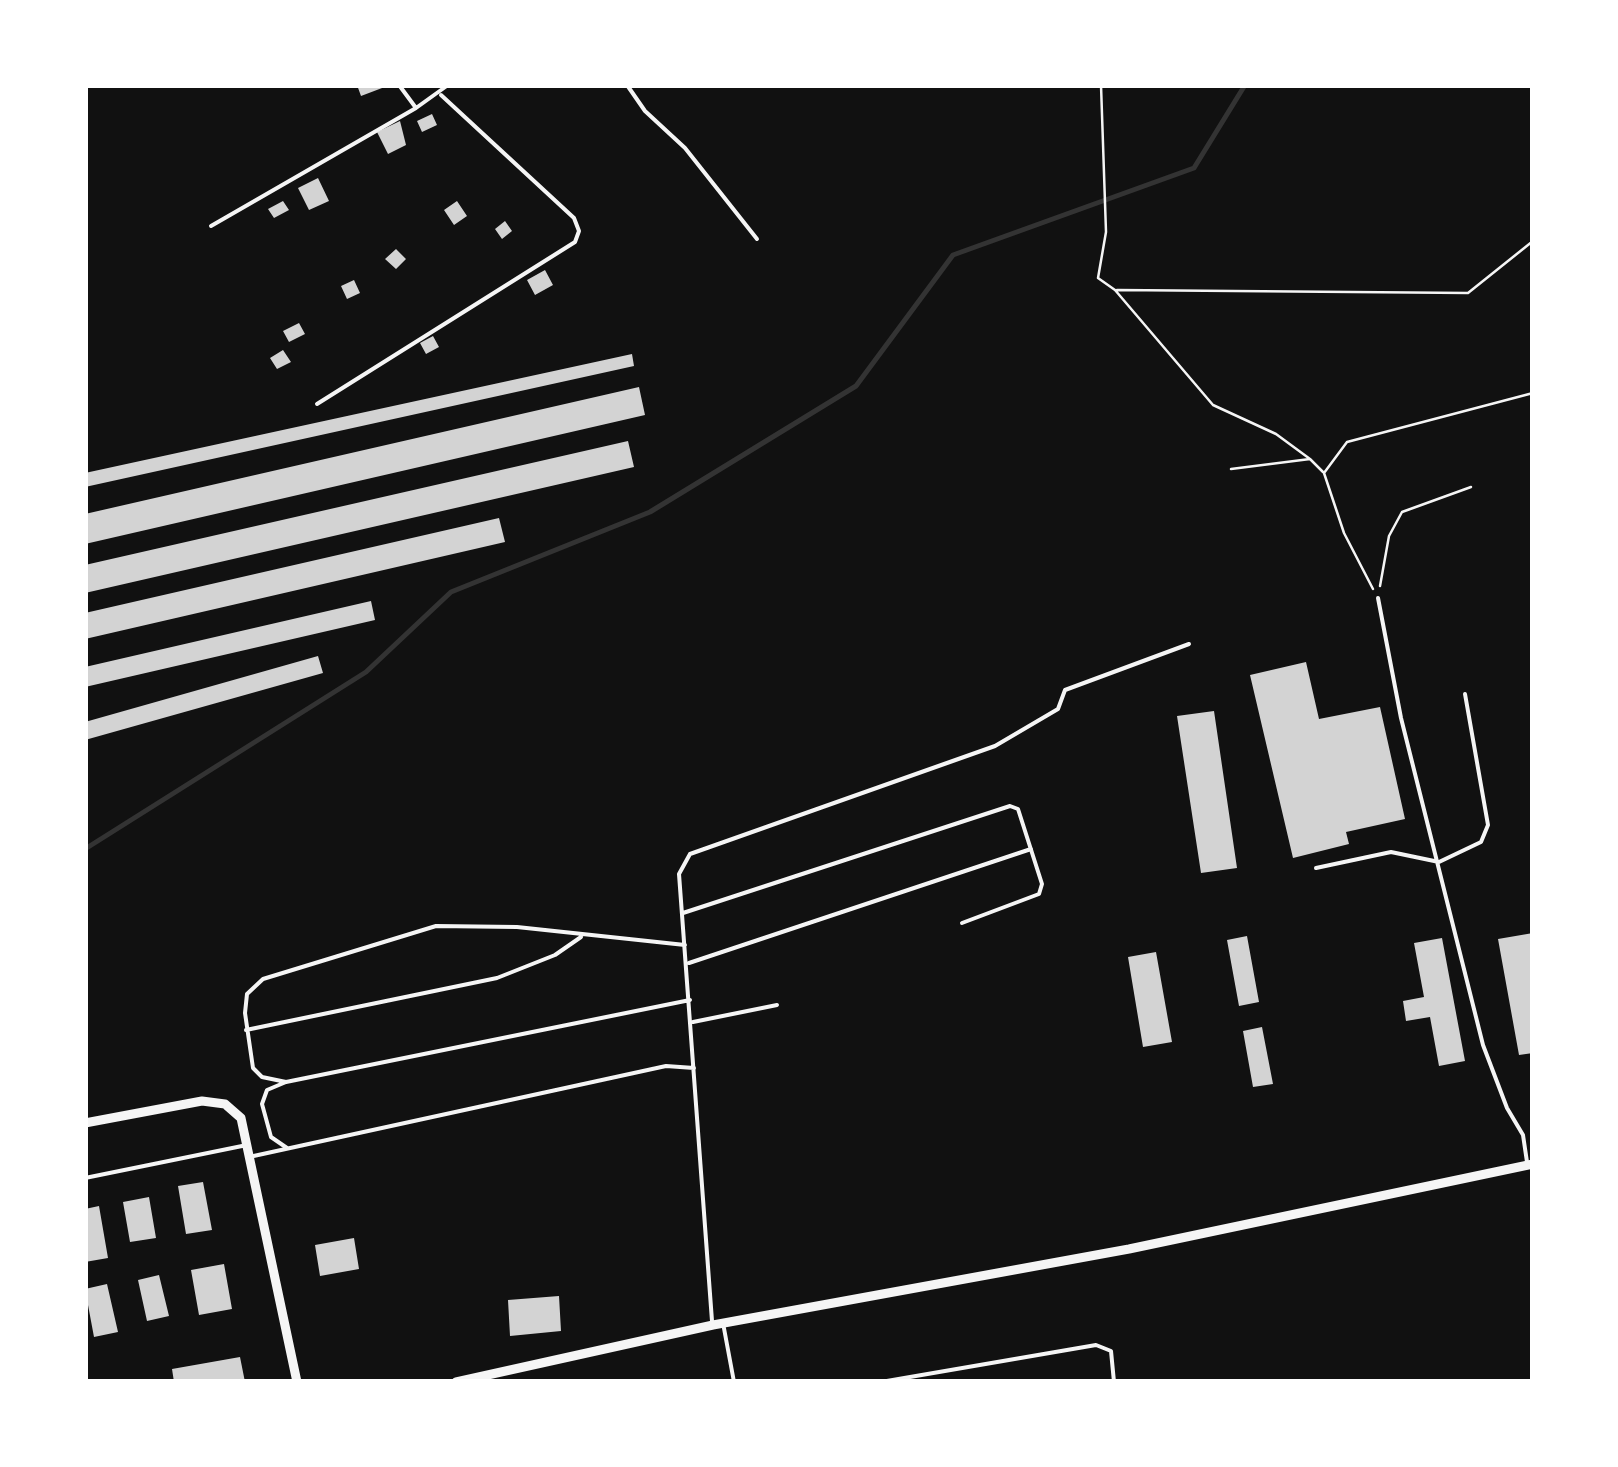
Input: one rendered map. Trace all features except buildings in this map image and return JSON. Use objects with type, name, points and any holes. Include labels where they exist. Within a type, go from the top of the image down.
[{"type":"street","points":[[85,1123],[214,1102],[225,1104],[241,1118],[297,1382]]},
{"type":"street","points":[[456,1382],[718,1324],[1128,1248],[1530,1165]]},
{"type":"lane","points":[[398,85],[416,108]]},
{"type":"lane","points":[[211,226],[441,94],[448,85]]},
{"type":"lane","points":[[627,85],[645,111],[685,148],[757,239]]},
{"type":"lane","points":[[317,404],[576,242],[579,231],[574,218],[441,94]]},
{"type":"lane","points":[[1378,598],[1397,701],[1483,1045],[1523,1135],[1530,1165]]},
{"type":"lane","points":[[734,1382],[718,1324],[682,913],[679,874],[690,854],[995,746],[1058,709],[1066,690],[1189,644]]},
{"type":"lane","points":[[1316,868],[1391,852],[1439,862],[1481,842],[1488,825],[1465,694]]},
{"type":"lane","points":[[682,913],[1010,806],[1018,810],[1031,849],[1042,884],[1038,894],[962,922]]},
{"type":"lane","points":[[687,964],[1031,849]]},
{"type":"lane","points":[[286,1082],[262,1077],[253,1068],[246,1030],[247,994],[263,979],[436,926],[517,927],[582,937],[685,945]]},
{"type":"lane","points":[[246,1030],[498,978],[542,961],[582,937]]},
{"type":"lane","points":[[287,1148],[271,1137],[262,1104],[268,1090],[286,1082],[690,1000]]},
{"type":"lane","points":[[692,1022],[776,1004]]},
{"type":"lane","points":[[249,1157],[666,1066],[695,1068]]},
{"type":"lane","points":[[85,1178],[247,1145]]},
{"type":"lane","points":[[881,1382],[1096,1345],[1111,1351],[1114,1382]]},
{"type":"path","points":[[1102,85],[1105,209],[1098,278],[1116,290],[1213,405],[1276,434],[1324,472],[1344,533],[1378,598]]},
{"type":"path","points":[[1116,290],[1468,293],[1533,240]]},
{"type":"path","points":[[1324,472],[1346,442],[1533,394]]},
{"type":"path","points":[[1231,469],[1310,458]]},
{"type":"path","points":[[1378,598],[1389,536],[1402,512],[1471,487]]},
{"type":"waterway","points":[[85,849],[366,672],[451,592],[650,512],[856,386],[953,255],[1194,168],[1245,85]]}]
